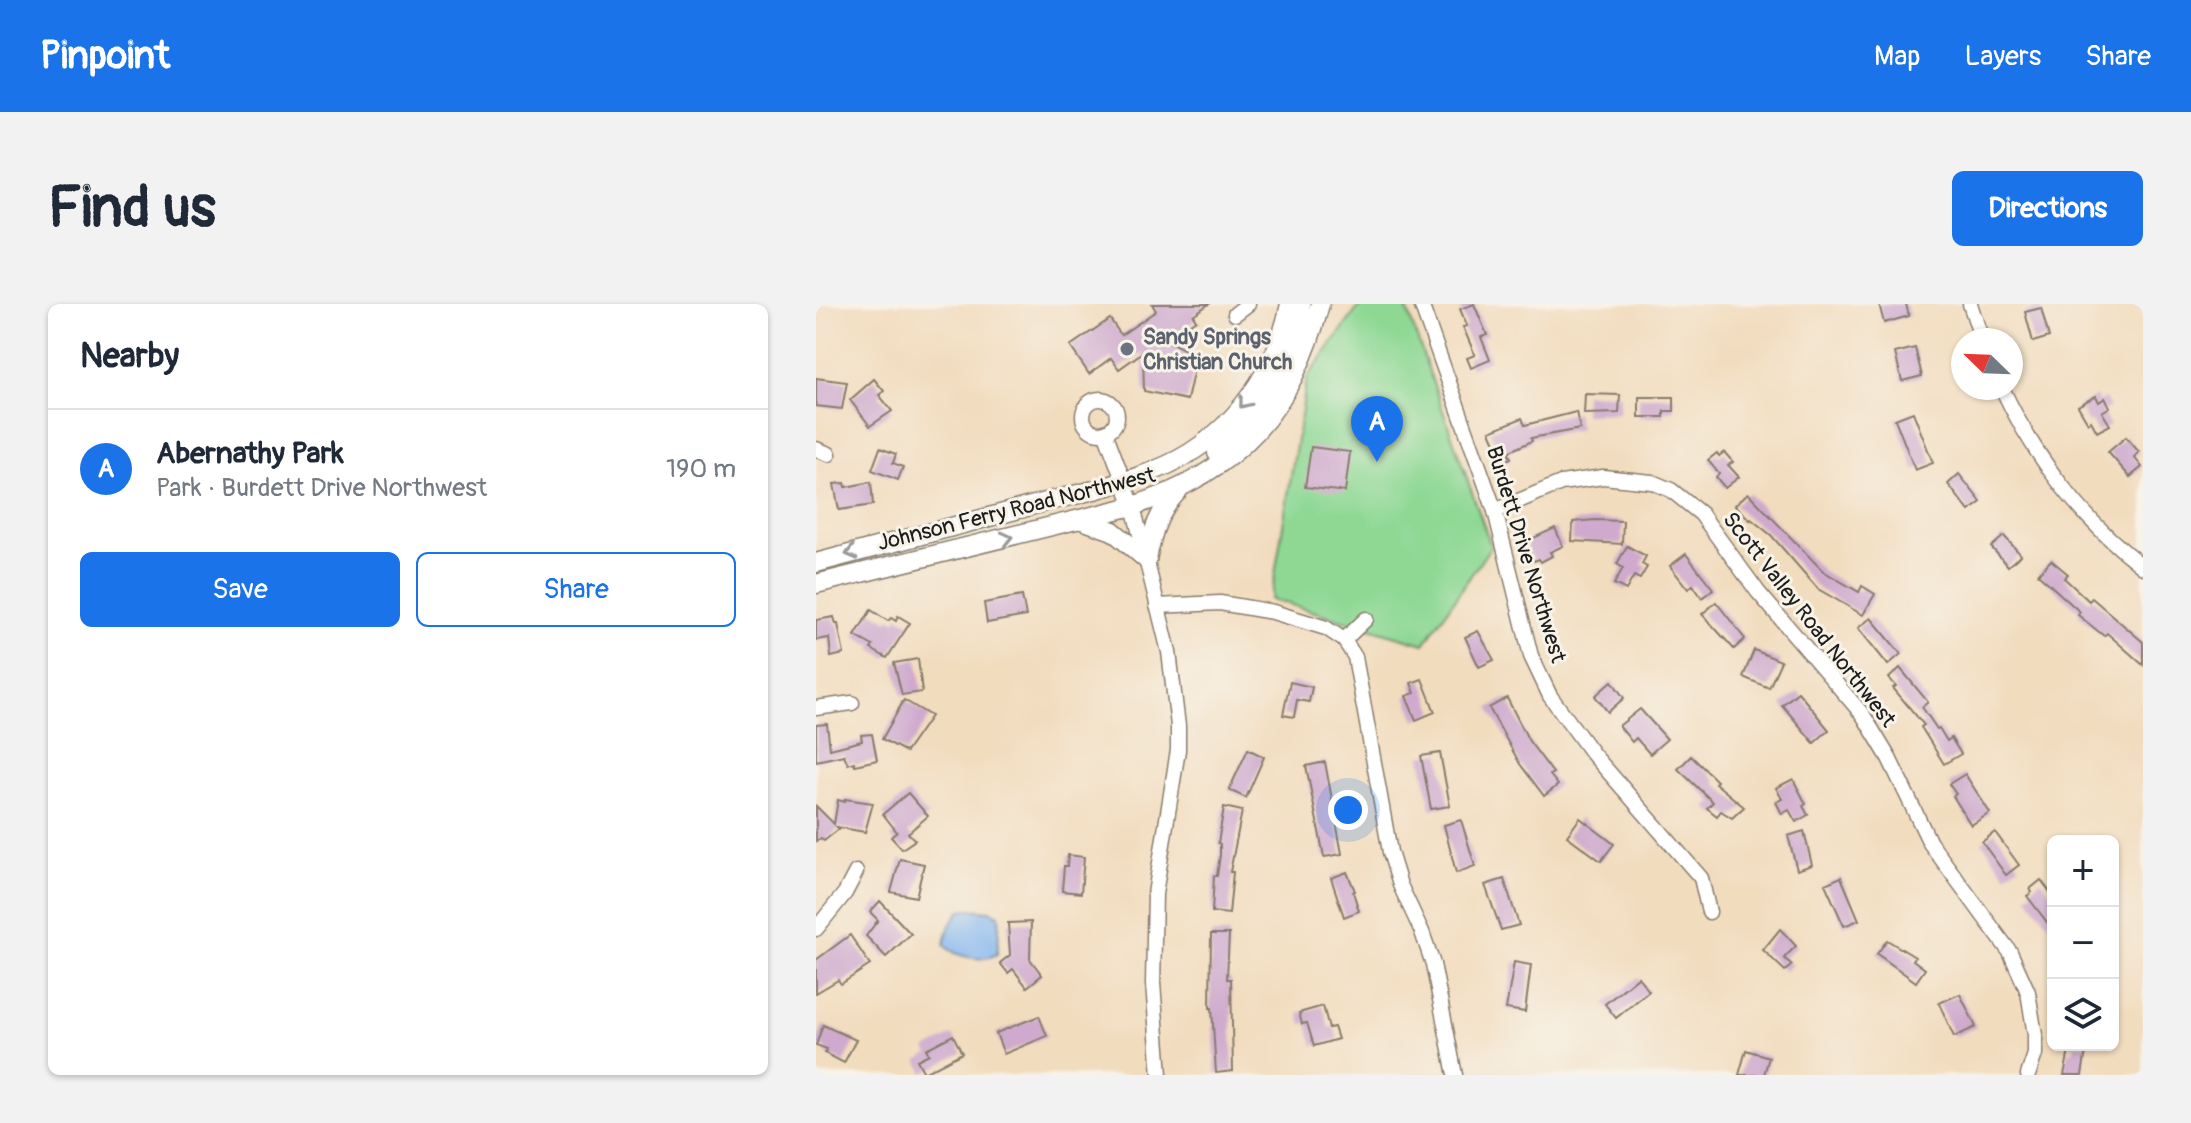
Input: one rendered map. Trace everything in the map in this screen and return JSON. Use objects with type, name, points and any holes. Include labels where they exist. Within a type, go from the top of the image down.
[{"type":"main road","name":"Johnson Ferry Road Northwest","points":[[816,563],[1122,481],[1152,472],[1186,455],[1233,417],[1265,373],[1280,339],[1290,304]]},
{"type":"main road","points":[[1133,506],[1150,490],[1209,460],[1254,417],[1278,383],[1291,356],[1299,332],[1301,304]]},
{"type":"main road","name":"Johnson Ferry Road Northwest","points":[[816,584],[1133,506],[1205,476],[1236,453],[1272,414],[1298,372],[1320,304]]},
{"type":"main road","points":[[1147,560],[1152,530],[1180,489]]},
{"type":"main road","points":[[1080,519],[1113,531],[1147,560]]},
{"type":"street","points":[[1235,314],[1248,304]]},
{"type":"street","name":"Burdett Drive Northwest","points":[[1421,304],[1495,511],[1531,656],[1550,696],[1592,753],[1701,878],[1709,912]]},
{"type":"street","points":[[1970,304],[1978,328]]},
{"type":"street","points":[[1075,436],[1090,430],[1105,432],[1114,425],[1117,415],[1112,404],[1102,400],[1091,402],[1084,410],[1084,421],[1090,430]]},
{"type":"street","points":[[2009,400],[2039,453],[2084,512],[2122,551],[2143,567]]},
{"type":"street","points":[[1105,432],[1133,506],[1147,560],[1169,652],[1178,726],[1178,750],[1155,894],[1153,983],[1160,1075]]},
{"type":"street","name":"Scott Valley Road Northwest","points":[[1495,511],[1561,483],[1603,477],[1652,482],[1691,504],[1758,592],[1863,715],[1889,758],[1930,843],[2010,952],[2028,992],[2035,1035],[2035,1054],[2028,1075]]},
{"type":"street","points":[[1157,606],[1220,603],[1273,612],[1326,628],[1344,640],[1355,657],[1390,852],[1400,885],[1433,964],[1455,1075]]},
{"type":"street","points":[[1344,640],[1366,619]]},
{"type":"street","points":[[816,708],[852,703]]},
{"type":"street","points":[[816,929],[845,893],[856,872]]},
{"type":"green space","points":[[1361,304],[1405,304],[1491,546],[1424,644],[1271,599],[1307,378]]},
{"type":"water","points":[[961,910],[991,911],[999,915],[997,954],[984,958],[969,957],[955,953],[944,945],[950,925]]},
{"type":"building","name":"Sandy Springs Christian Church","points":[[1152,304],[1209,304],[1193,315],[1196,320],[1166,340],[1197,356],[1187,400],[1144,391],[1143,352],[1119,369],[1111,358],[1089,374],[1070,346],[1110,319],[1121,335],[1156,311]]},
{"type":"building","points":[[1474,304],[1487,335],[1481,337],[1490,360],[1471,368],[1467,358],[1475,355],[1463,327],[1467,326],[1460,309]]},
{"type":"building","points":[[1879,304],[1906,304],[1909,316],[1884,323]]},
{"type":"building","points":[[2041,308],[2049,337],[2033,342],[2025,312]]},
{"type":"building","points":[[1915,348],[1922,376],[1902,381],[1895,353]]},
{"type":"building","points":[[816,378],[847,382],[842,409],[816,406]]},
{"type":"building","points":[[874,379],[884,391],[879,395],[892,411],[870,426],[850,400]]},
{"type":"building","points":[[1585,394],[1620,395],[1619,413],[1584,414]]},
{"type":"building","points":[[2096,396],[2099,402],[2105,398],[2110,407],[2102,412],[2110,425],[2097,432],[2078,406]]},
{"type":"building","points":[[1639,397],[1674,397],[1674,411],[1664,411],[1664,417],[1639,417]]},
{"type":"building","points":[[1576,412],[1580,429],[1531,438],[1532,441],[1508,452],[1511,458],[1500,463],[1490,431],[1522,418],[1525,425]]},
{"type":"building","points":[[1913,412],[1933,463],[1915,470],[1895,419]]},
{"type":"building","points":[[2126,437],[2139,452],[2134,457],[2142,467],[2130,477],[2108,452]]},
{"type":"building","points":[[1311,447],[1350,452],[1345,492],[1305,487]]},
{"type":"building","points":[[880,448],[896,454],[893,463],[903,467],[898,480],[872,470]]},
{"type":"building","points":[[1724,452],[1733,462],[1728,465],[1739,477],[1725,488],[1708,460]]},
{"type":"building","points":[[1959,474],[1981,502],[1969,511],[1948,484]]},
{"type":"building","points":[[871,482],[873,505],[839,510],[834,484],[845,483],[846,487]]},
{"type":"building","points":[[1748,493],[1823,571],[1859,592],[1862,586],[1875,594],[1863,615],[1818,589],[1771,535],[1735,505]]},
{"type":"building","points":[[1623,521],[1622,544],[1572,541],[1573,522]]},
{"type":"building","points":[[1555,528],[1563,546],[1550,552],[1552,556],[1541,562],[1539,559],[1534,561],[1525,542]]},
{"type":"building","points":[[2004,536],[2021,555],[2008,566],[1991,547]]},
{"type":"building","points":[[1627,546],[1646,556],[1642,564],[1647,567],[1640,579],[1634,576],[1626,590],[1614,584],[1623,568],[1617,564]]},
{"type":"building","points":[[1686,554],[1713,589],[1702,598],[1693,585],[1688,589],[1670,566]]},
{"type":"building","points":[[2051,560],[2068,574],[2064,578],[2089,601],[2092,598],[2143,642],[2143,665],[2107,633],[2104,636],[2078,615],[2080,612],[2038,574]]},
{"type":"building","points":[[1022,596],[1026,616],[987,623],[984,603]]},
{"type":"building","points":[[1716,602],[1745,639],[1734,649],[1702,614]]},
{"type":"building","points":[[871,610],[888,621],[891,618],[896,621],[898,616],[910,623],[887,658],[855,636]]},
{"type":"building","points":[[834,617],[844,654],[831,657],[829,638],[816,640],[816,620]]},
{"type":"building","points":[[1871,618],[1901,654],[1888,665],[1858,628]]},
{"type":"building","points":[[1478,631],[1494,660],[1479,667],[1465,637]]},
{"type":"building","points":[[1754,650],[1781,661],[1769,688],[1743,677]]},
{"type":"building","points":[[918,659],[922,692],[902,695],[894,663]]},
{"type":"building","points":[[1900,668],[1928,702],[1922,707],[1937,729],[1947,741],[1951,738],[1961,754],[1944,764],[1921,727],[1924,725],[1893,688],[1896,686],[1889,678]]},
{"type":"building","points":[[1422,679],[1435,712],[1416,720],[1406,696],[1415,693],[1411,683]]},
{"type":"building","points":[[1612,681],[1624,698],[1608,712],[1595,696]]},
{"type":"building","points":[[1290,682],[1312,687],[1309,702],[1297,700],[1294,717],[1283,715]]},
{"type":"building","points":[[1798,692],[1829,730],[1814,743],[1782,705]]},
{"type":"building","points":[[1507,698],[1529,741],[1553,773],[1550,775],[1558,785],[1544,796],[1520,764],[1489,708]]},
{"type":"building","points":[[904,700],[931,716],[906,752],[882,739]]},
{"type":"building","points":[[1640,709],[1667,739],[1650,754],[1636,738],[1632,742],[1619,726]]},
{"type":"building","points":[[827,724],[830,749],[862,741],[861,735],[872,734],[877,760],[848,764],[844,755],[816,761],[816,725]]},
{"type":"building","points":[[1248,749],[1264,757],[1246,798],[1229,790]]},
{"type":"building","points":[[1440,753],[1450,806],[1431,809],[1421,756]]},
{"type":"building","points":[[1691,756],[1717,781],[1715,783],[1744,807],[1732,818],[1721,811],[1717,816],[1707,808],[1713,802],[1678,769]]},
{"type":"building","points":[[1325,762],[1342,854],[1324,857],[1306,766]]},
{"type":"building","points":[[1965,774],[1990,813],[1971,825],[1949,784]]},
{"type":"building","points":[[1793,779],[1808,815],[1796,822],[1789,810],[1782,814],[1776,802],[1782,799],[1776,788]]},
{"type":"building","points":[[908,793],[928,816],[908,833],[915,840],[902,849],[891,837],[897,832],[883,814]]},
{"type":"building","points":[[845,799],[873,803],[865,832],[837,827],[839,829],[824,841],[821,838],[816,841],[816,806],[834,824],[838,800],[845,802]]},
{"type":"building","points":[[1224,807],[1242,811],[1230,872],[1233,872],[1229,914],[1212,912]]},
{"type":"building","points":[[1580,818],[1614,844],[1601,861],[1567,836]]},
{"type":"building","points":[[1461,820],[1475,866],[1456,873],[1444,825]]},
{"type":"building","points":[[1804,831],[1812,865],[1797,870],[1788,836]]},
{"type":"building","points":[[1995,832],[2019,865],[2006,875],[1982,842]]},
{"type":"building","points":[[1068,855],[1084,857],[1081,893],[1062,891]]},
{"type":"building","points":[[900,859],[924,864],[916,897],[891,892]]},
{"type":"building","points":[[1347,872],[1359,911],[1344,917],[1331,878]]},
{"type":"building","points":[[1841,877],[1859,920],[1844,926],[1825,884]]},
{"type":"building","points":[[1504,879],[1519,925],[1501,930],[1485,885]]},
{"type":"building","points":[[2041,880],[2047,888],[2047,922],[2027,896],[2032,892],[2030,889]]},
{"type":"building","points":[[880,901],[911,934],[886,957],[866,936],[878,920],[870,912]]},
{"type":"building","points":[[1031,922],[1030,959],[1042,975],[1027,987],[1013,969],[1008,973],[1000,963],[1010,955],[1008,923]]},
{"type":"building","points":[[1780,929],[1796,946],[1784,958],[1792,965],[1785,971],[1763,950]]},
{"type":"building","points":[[1211,934],[1229,934],[1227,979],[1231,979],[1233,1071],[1216,1073],[1210,1008]]},
{"type":"building","points":[[850,935],[870,965],[841,984],[838,980],[816,993],[816,960]]},
{"type":"building","points":[[1887,940],[1915,957],[1913,960],[1925,969],[1916,982],[1877,954]]},
{"type":"building","points":[[1514,962],[1531,965],[1525,1012],[1506,1009]]},
{"type":"building","points":[[1638,977],[1649,991],[1616,1018],[1605,1004]]},
{"type":"building","points":[[1960,994],[1976,1027],[1954,1037],[1939,1003]]},
{"type":"building","points":[[1323,1006],[1329,1028],[1334,1027],[1338,1039],[1314,1046],[1307,1023],[1302,1024],[1299,1013]]},
{"type":"building","points":[[1039,1016],[1047,1036],[1004,1054],[996,1033]]},
{"type":"building","points":[[823,1025],[856,1040],[844,1063],[825,1053],[827,1049],[816,1045]]},
{"type":"building","points":[[953,1035],[962,1053],[924,1073],[917,1060],[929,1054],[926,1049]]},
{"type":"building","points":[[1746,1050],[1769,1057],[1764,1075],[1739,1075]]},
{"type":"building","points":[[2069,1051],[2086,1051],[2082,1075],[2064,1075]]},
{"type":"place","name":"Sandy Springs Christian Church","points":[[1127,349]]},
{"type":"place","name":"Abernathy Park","points":[[1377,462]]}]
